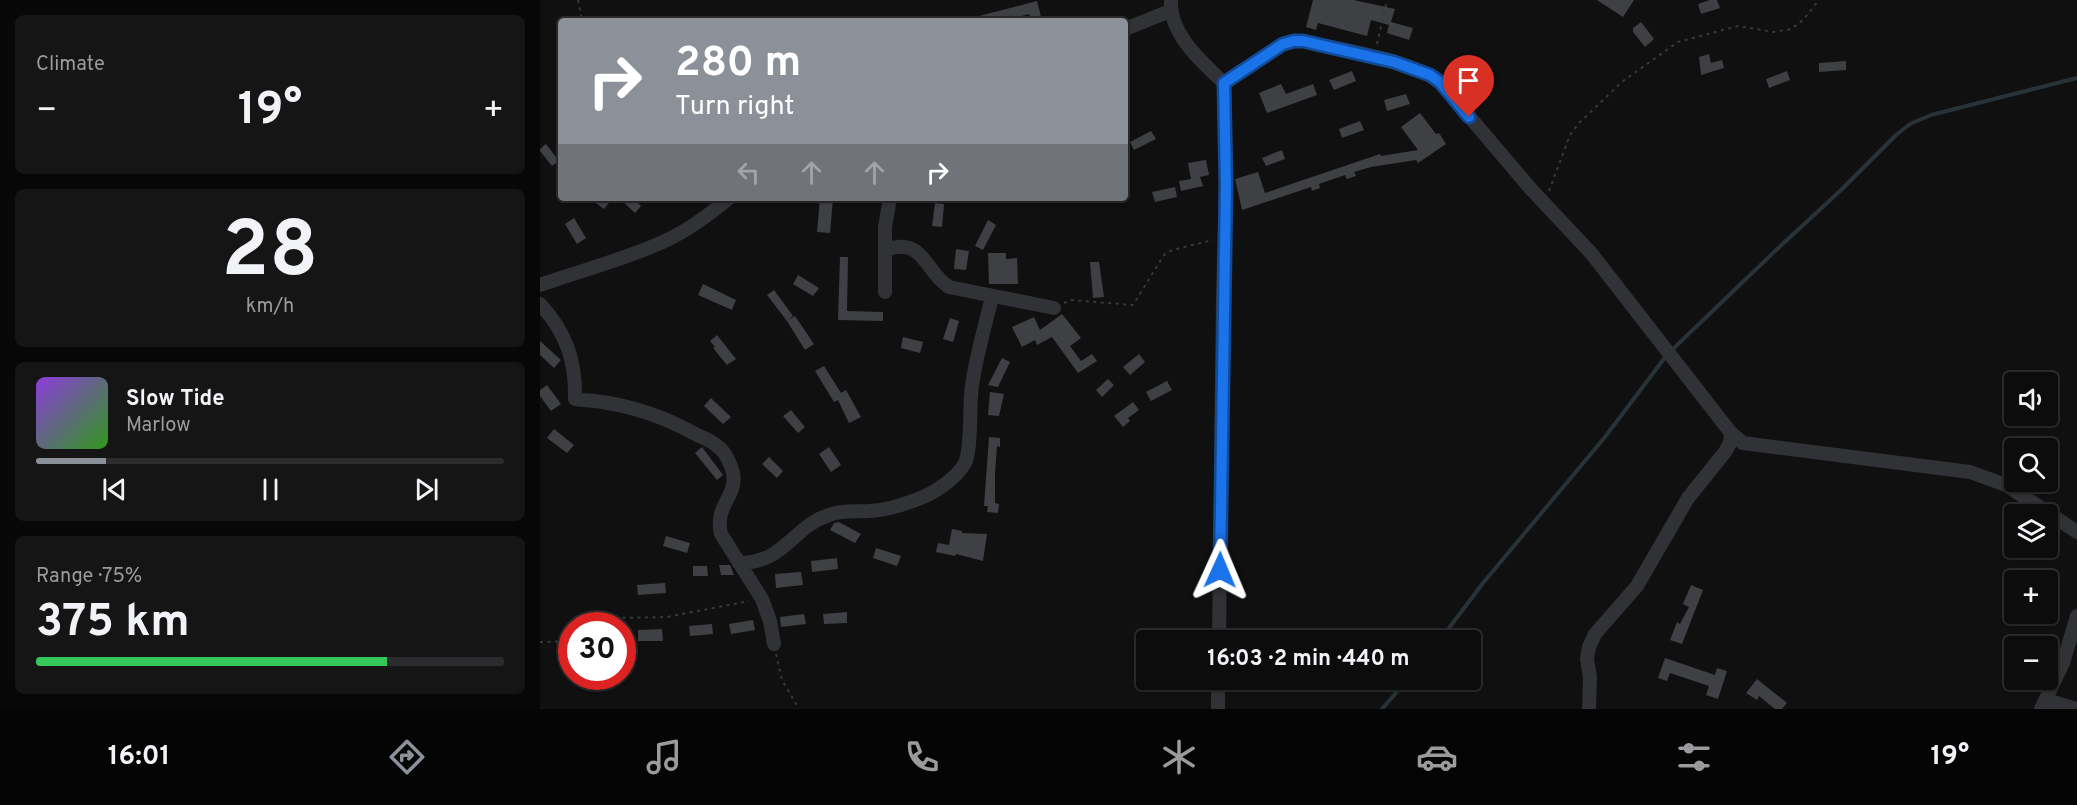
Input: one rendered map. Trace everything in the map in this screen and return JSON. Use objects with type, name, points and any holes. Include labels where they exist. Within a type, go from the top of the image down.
[{"type":"street","points":[[1128,28],[1171,6],[1176,25],[1189,47],[1224,83],[1226,185],[1219,630]]},
{"type":"street","points":[[1224,83],[1283,44],[1294,41],[1303,41],[1374,58],[1430,75],[1440,82],[1522,179],[1591,253],[1731,433],[1743,443],[1970,472],[2006,485],[2077,532]]},
{"type":"street","points":[[540,285],[647,249],[694,225],[725,201]]},
{"type":"street","points":[[885,292],[885,227],[889,201]]},
{"type":"street","points":[[885,250],[900,246],[919,253],[942,282],[949,287],[1053,308]]},
{"type":"street","points":[[739,563],[753,563],[774,555],[805,529],[827,515],[843,511],[871,511],[897,506],[940,489],[953,476],[965,463],[972,385],[992,297]]},
{"type":"street","points":[[540,304],[551,317],[572,356],[575,399],[604,402],[652,413],[675,422],[719,447],[731,466],[734,481],[719,514],[721,534],[762,599],[770,621],[774,644]]},
{"type":"street","points":[[1594,708],[1587,658],[1595,634],[1636,586],[1688,498],[1725,452],[1730,443],[1731,433]]},
{"type":"street","points":[[2077,616],[2063,663],[2043,704],[2077,709]]},
{"type":"street","points":[[1218,690],[1218,709]]},
{"type":"path","points":[[578,0],[581,18]]},
{"type":"path","points":[[1374,58],[1387,0]]},
{"type":"path","points":[[1545,202],[1570,135],[1579,123],[1623,81],[1678,42],[1738,26],[1773,32],[1791,29],[1803,20],[1819,0]]},
{"type":"path","points":[[1053,308],[1071,300],[1133,305],[1164,255],[1172,250],[1207,240],[1225,239]]},
{"type":"path","points":[[636,617],[667,616],[762,599]]},
{"type":"path","points":[[540,642],[558,641]]},
{"type":"path","points":[[774,644],[782,680],[799,709]]},
{"type":"building","points":[[1313,0],[1354,0],[1395,9],[1391,22],[1413,28],[1409,40],[1387,33],[1389,25],[1371,20],[1367,36],[1318,23],[1316,30],[1306,27]]},
{"type":"building","points":[[1597,0],[1634,0],[1623,17]]},
{"type":"building","points":[[1717,0],[1720,8],[1701,14],[1698,4]]},
{"type":"building","points":[[1037,1],[1041,18],[1030,18],[1029,14],[1014,18],[971,18]]},
{"type":"building","points":[[1641,22],[1654,39],[1645,47],[1633,32],[1633,28]]},
{"type":"building","points":[[1709,54],[1711,63],[1722,60],[1724,68],[1701,75],[1699,57]]},
{"type":"building","points":[[1846,61],[1846,70],[1819,72],[1819,63]]},
{"type":"building","points":[[1352,71],[1356,81],[1334,90],[1329,80]]},
{"type":"building","points":[[1787,71],[1790,80],[1769,88],[1766,79]]},
{"type":"building","points":[[1281,84],[1286,94],[1313,84],[1317,95],[1267,113],[1259,93]]},
{"type":"building","points":[[1406,94],[1410,104],[1387,111],[1384,100]]},
{"type":"building","points":[[1420,113],[1446,144],[1418,163],[1416,160],[1371,167],[1354,172],[1356,176],[1347,179],[1345,175],[1319,184],[1320,188],[1312,191],[1311,187],[1242,210],[1235,179],[1258,172],[1265,193],[1380,154],[1381,156],[1418,150],[1401,127]]},
{"type":"building","points":[[1360,121],[1364,130],[1342,138],[1339,129]]},
{"type":"building","points":[[1151,131],[1156,139],[1134,150],[1130,142]]},
{"type":"building","points":[[546,144],[558,162],[552,166],[540,149]]},
{"type":"building","points":[[1282,150],[1285,159],[1266,166],[1262,158]]},
{"type":"building","points":[[1206,160],[1209,175],[1200,177],[1203,186],[1181,191],[1179,181],[1191,179],[1188,163]]},
{"type":"building","points":[[1175,187],[1177,197],[1155,202],[1152,192]]},
{"type":"building","points":[[593,201],[611,201],[604,209]]},
{"type":"building","points":[[622,201],[636,201],[641,206],[635,213]]},
{"type":"building","points":[[820,201],[833,201],[830,233],[817,232]]},
{"type":"building","points":[[935,203],[944,204],[942,227],[932,226]]},
{"type":"building","points":[[574,218],[586,238],[577,244],[565,224]]},
{"type":"building","points":[[988,220],[996,225],[983,250],[975,246]]},
{"type":"building","points":[[956,249],[969,251],[966,270],[954,269]]},
{"type":"building","points":[[988,253],[1006,253],[1006,259],[1017,258],[1018,284],[989,284]]},
{"type":"building","points":[[840,257],[848,257],[847,311],[883,312],[883,321],[838,320]]},
{"type":"building","points":[[1090,262],[1099,262],[1104,297],[1093,298]]},
{"type":"building","points":[[798,275],[819,288],[813,296],[793,284]]},
{"type":"building","points":[[703,284],[736,300],[732,310],[698,295]]},
{"type":"building","points":[[774,290],[793,316],[788,320],[795,316],[814,344],[805,350],[767,295]]},
{"type":"building","points":[[1062,314],[1081,338],[1070,346],[1081,361],[1092,354],[1097,361],[1078,373],[1052,337],[1037,345],[1035,340],[1022,347],[1012,327],[1034,317],[1040,330]]},
{"type":"building","points":[[950,318],[959,321],[953,342],[943,339]]},
{"type":"building","points":[[717,335],[736,359],[727,365],[710,341]]},
{"type":"building","points":[[903,337],[923,342],[920,353],[901,348]]},
{"type":"building","points":[[540,341],[561,360],[554,368],[540,355]]},
{"type":"building","points":[[1139,354],[1145,362],[1130,375],[1123,367]]},
{"type":"building","points":[[1002,358],[1010,362],[998,387],[988,385]]},
{"type":"building","points":[[824,366],[841,393],[846,390],[861,417],[849,423],[838,400],[834,402],[815,371]]},
{"type":"building","points":[[1108,379],[1114,385],[1102,397],[1096,390]]},
{"type":"building","points":[[1167,381],[1172,390],[1151,401],[1146,392]]},
{"type":"building","points":[[547,385],[561,404],[551,411],[540,396],[540,390]]},
{"type":"building","points":[[990,392],[1004,394],[999,416],[988,415]]},
{"type":"building","points":[[711,398],[731,417],[723,424],[704,406]]},
{"type":"building","points":[[1133,402],[1139,410],[1128,418],[1130,421],[1123,427],[1114,416]]},
{"type":"building","points":[[791,410],[805,427],[798,433],[783,416]]},
{"type":"building","points":[[554,429],[574,445],[567,453],[547,438]]},
{"type":"building","points":[[989,437],[1000,438],[1000,447],[997,446],[995,472],[995,503],[999,504],[998,513],[987,512],[988,506],[984,506]]},
{"type":"building","points":[[702,447],[723,475],[717,480],[695,453]]},
{"type":"building","points":[[829,447],[841,465],[831,472],[819,454]]},
{"type":"building","points":[[769,457],[783,471],[777,478],[762,464]]},
{"type":"building","points":[[839,522],[861,534],[855,543],[830,530],[834,523]]},
{"type":"building","points":[[952,529],[962,531],[962,533],[987,534],[983,561],[936,552],[938,543],[949,545]]},
{"type":"building","points":[[666,536],[690,543],[687,553],[663,546]]},
{"type":"building","points":[[876,548],[901,556],[897,566],[873,558]]},
{"type":"building","points":[[837,558],[838,569],[812,572],[811,561]]},
{"type":"building","points":[[719,565],[730,565],[734,575],[721,575]]},
{"type":"building","points":[[693,566],[707,566],[708,576],[693,576]]},
{"type":"building","points":[[801,572],[803,585],[776,588],[775,574]]},
{"type":"building","points":[[665,583],[666,593],[638,595],[637,585]]},
{"type":"building","points":[[1691,585],[1703,590],[1682,644],[1670,640],[1677,622],[1680,624],[1689,607],[1683,604]]},
{"type":"building","points":[[847,612],[847,623],[824,624],[823,614]]},
{"type":"building","points":[[804,614],[806,624],[781,627],[780,617]]},
{"type":"building","points":[[753,620],[755,630],[731,634],[729,624]]},
{"type":"building","points":[[712,624],[713,634],[690,636],[689,626]]},
{"type":"building","points":[[662,629],[663,641],[638,641],[638,630]]},
{"type":"building","points":[[1665,658],[1715,675],[1717,668],[1727,671],[1718,699],[1706,695],[1709,686],[1670,673],[1667,681],[1658,678]]},
{"type":"building","points":[[1757,679],[1787,703],[1782,709],[1775,709],[1759,696],[1757,700],[1746,693]]},
{"type":"waterway","points":[[1673,349],[1910,124],[1931,115],[2077,78]]},
{"type":"waterway","points":[[1448,630],[1483,583],[1605,437],[1666,356]]},
{"type":"waterway","points":[[1382,709],[1398,690]]},
{"type":"route","points":[[1220,570],[1226,185],[1224,83],[1283,44],[1303,41],[1394,62],[1430,75],[1440,82],[1469,117]]}]
